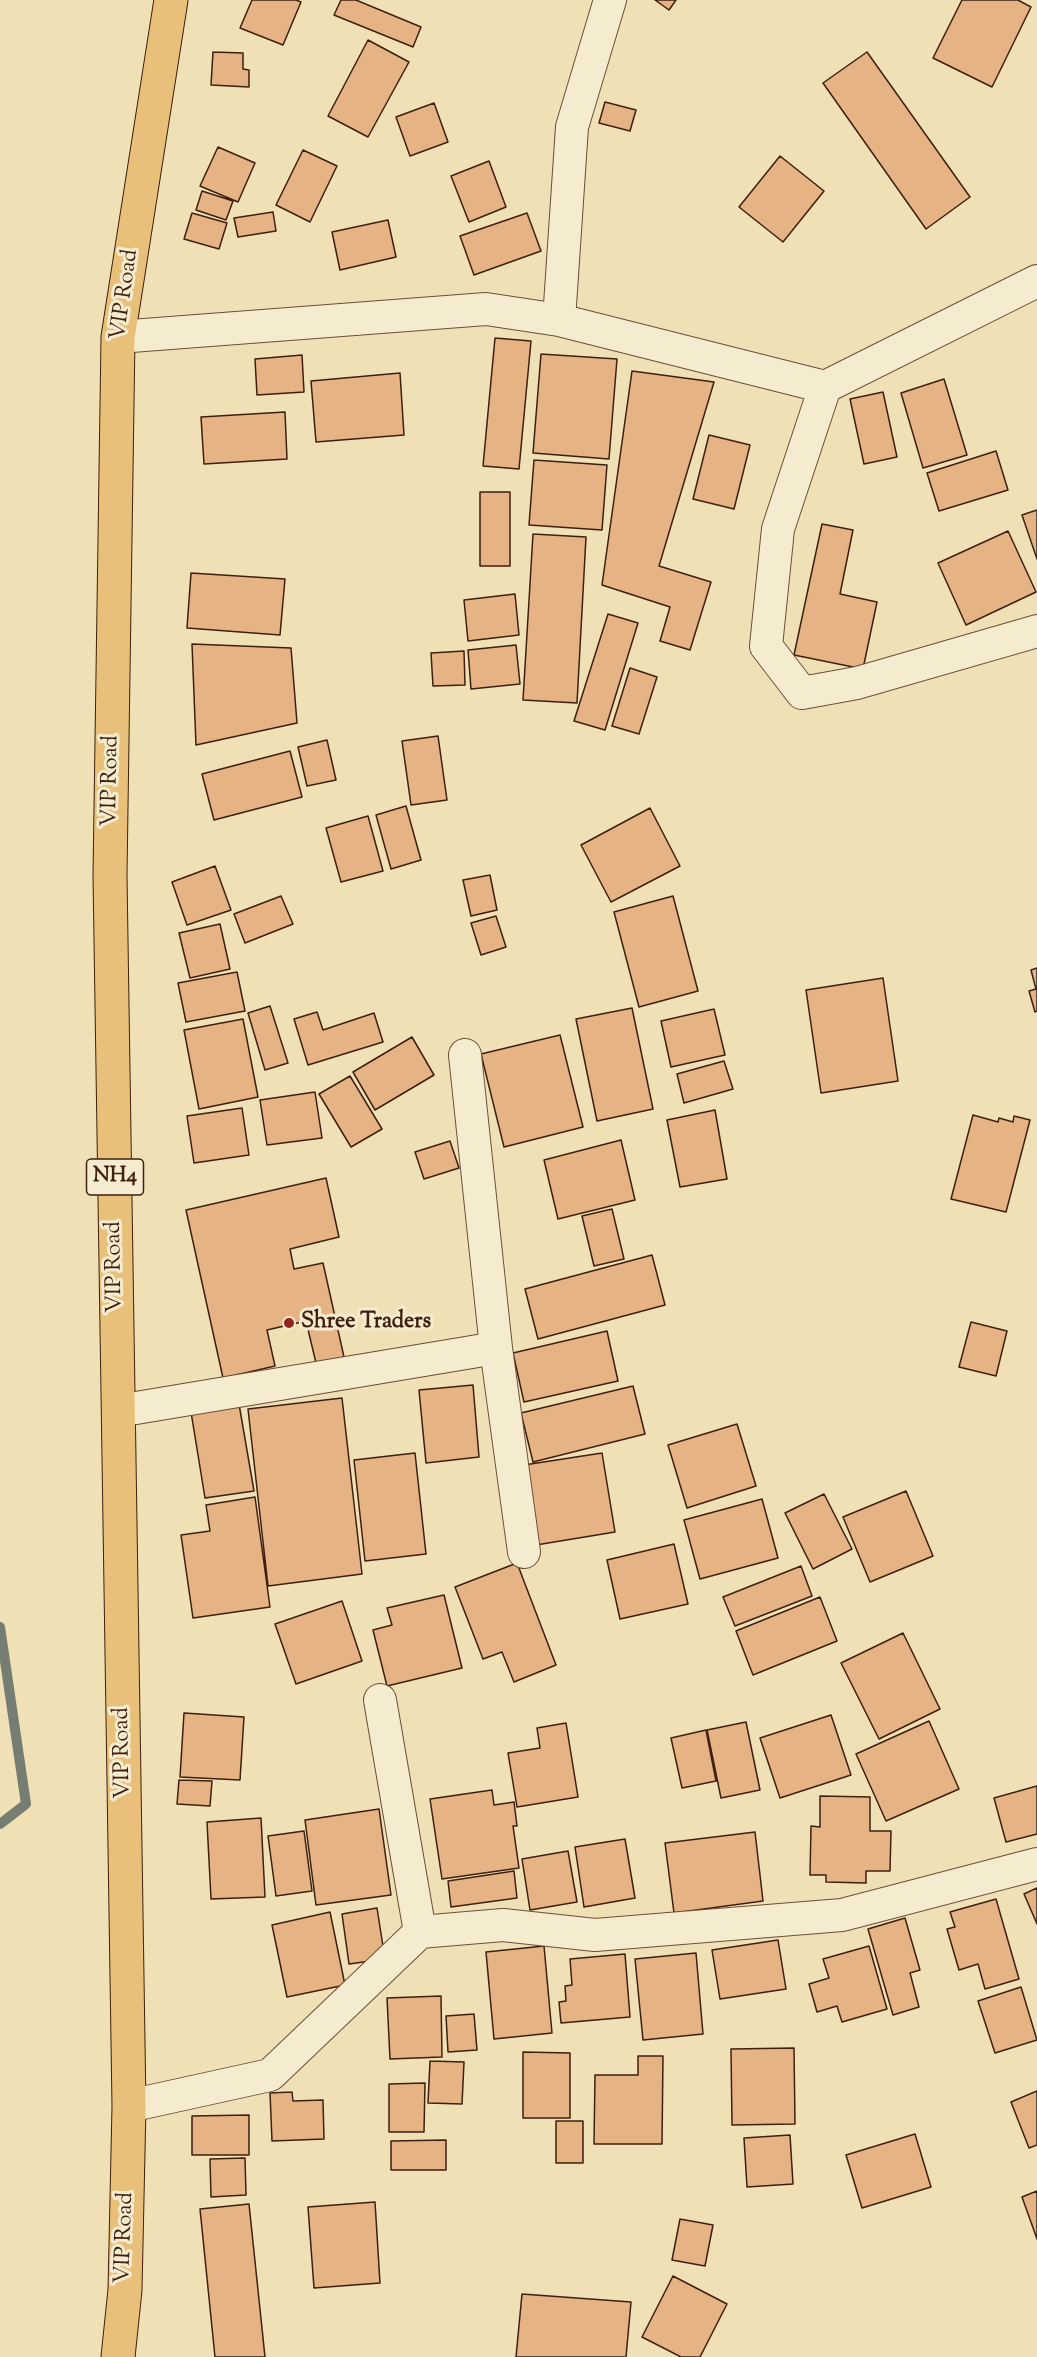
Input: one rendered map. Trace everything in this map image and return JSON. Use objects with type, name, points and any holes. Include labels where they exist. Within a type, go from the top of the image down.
[{"type":"highway","name":"VIP Road","points":[[118,2357],[125,2290],[129,2106],[110,875],[118,337],[171,0]]},
{"type":"street","points":[[559,320],[572,127],[610,0]]},
{"type":"street","points":[[118,337],[486,309],[559,320],[825,387],[1037,281]]},
{"type":"street","points":[[825,387],[778,529],[766,646],[802,693],[857,683],[1037,631]]},
{"type":"street","points":[[465,1055],[496,1348],[524,1552]]},
{"type":"street","points":[[118,1411],[496,1348]]},
{"type":"street","points":[[380,1700],[420,1932]]},
{"type":"street","points":[[129,2106],[270,2075],[420,1932],[502,1925],[595,1935],[842,1915],[1037,1864]]},
{"type":"building","points":[[252,0],[301,2],[283,45],[240,28]]},
{"type":"building","points":[[341,0],[356,0],[421,27],[413,47],[334,15]]},
{"type":"building","points":[[655,0],[676,0],[669,10]]},
{"type":"building","points":[[962,0],[1018,0],[1031,7],[992,87],[933,58]]},
{"type":"building","points":[[368,40],[409,62],[368,137],[328,116]]},
{"type":"building","points":[[213,52],[243,53],[243,69],[249,70],[249,87],[211,85]]},
{"type":"building","points":[[867,52],[970,197],[926,229],[823,83]]},
{"type":"building","points":[[605,102],[636,110],[630,131],[599,123]]},
{"type":"building","points":[[434,103],[448,142],[410,156],[396,117]]},
{"type":"building","points":[[218,147],[255,163],[238,202],[200,186]]},
{"type":"building","points":[[303,150],[337,166],[310,222],[276,205]]},
{"type":"building","points":[[780,156],[824,191],[783,242],[739,207]]},
{"type":"building","points":[[489,161],[506,207],[469,222],[451,176]]},
{"type":"building","points":[[202,191],[233,201],[226,220],[196,210]]},
{"type":"building","points":[[273,212],[276,231],[238,237],[234,218]]},
{"type":"building","points":[[192,213],[227,223],[219,249],[184,239]]},
{"type":"building","points":[[527,213],[541,251],[474,275],[460,236]]},
{"type":"building","points":[[388,220],[396,257],[340,270],[332,232]]},
{"type":"building","points":[[495,338],[531,341],[519,469],[483,466]]},
{"type":"building","points":[[541,354],[617,359],[609,459],[533,453]]},
{"type":"building","points":[[302,355],[304,392],[257,395],[255,359]]},
{"type":"building","points":[[632,371],[714,382],[659,566],[711,582],[690,650],[660,641],[670,607],[602,585]]},
{"type":"building","points":[[400,373],[404,435],[316,442],[311,381]]},
{"type":"building","points":[[944,379],[967,455],[923,468],[901,393]]},
{"type":"building","points":[[883,392],[897,457],[864,464],[850,399]]},
{"type":"building","points":[[285,412],[287,459],[204,464],[201,417]]},
{"type":"building","points":[[709,435],[750,445],[734,509],[693,499]]},
{"type":"building","points":[[996,451],[1008,490],[939,511],[927,473]]},
{"type":"building","points":[[534,460],[607,465],[602,530],[529,525]]},
{"type":"building","points":[[480,492],[510,492],[510,566],[480,566]]},
{"type":"building","points":[[1037,510],[1037,559],[1022,515]]},
{"type":"building","points":[[822,524],[853,530],[840,594],[877,602],[863,669],[794,655]]},
{"type":"building","points":[[1008,531],[1036,592],[966,625],[938,563]]},
{"type":"building","points":[[533,534],[586,537],[577,703],[523,700]]},
{"type":"building","points":[[191,573],[285,579],[280,635],[187,628]]},
{"type":"building","points":[[515,594],[519,635],[468,641],[464,600]]},
{"type":"building","points":[[608,614],[638,623],[605,730],[574,721]]},
{"type":"building","points":[[192,644],[291,648],[297,723],[196,745]]},
{"type":"building","points":[[516,645],[520,684],[471,689],[468,650]]},
{"type":"building","points":[[464,651],[465,685],[433,686],[431,653]]},
{"type":"building","points":[[630,668],[657,677],[639,734],[612,726]]},
{"type":"building","points":[[438,736],[447,800],[411,805],[402,741]]},
{"type":"building","points":[[327,740],[336,780],[307,786],[298,747]]},
{"type":"building","points":[[290,751],[302,797],[214,820],[202,774]]},
{"type":"building","points":[[406,806],[421,860],[391,869],[376,815]]},
{"type":"building","points":[[650,808],[680,866],[611,902],[581,845]]},
{"type":"building","points":[[368,816],[383,871],[341,882],[326,828]]},
{"type":"building","points":[[215,866],[231,910],[187,925],[172,882]]},
{"type":"building","points":[[490,875],[497,910],[471,916],[463,880]]},
{"type":"building","points":[[281,896],[293,924],[245,943],[234,914]]},
{"type":"building","points":[[673,896],[698,991],[639,1007],[614,912]]},
{"type":"building","points":[[496,916],[506,947],[481,955],[471,923]]},
{"type":"building","points":[[220,924],[230,969],[190,978],[179,933]]},
{"type":"building","points":[[1037,968],[1037,1011],[1035,1012],[1029,991],[1036,989],[1031,970]]},
{"type":"building","points":[[237,972],[245,1011],[186,1022],[178,983]]},
{"type":"building","points":[[883,978],[898,1081],[821,1093],[806,990]]},
{"type":"building","points":[[270,1006],[288,1063],[265,1070],[248,1013]]},
{"type":"building","points":[[632,1008],[653,1109],[597,1121],[576,1019]]},
{"type":"building","points":[[714,1009],[725,1055],[671,1067],[661,1021]]},
{"type":"building","points":[[317,1012],[323,1030],[374,1013],[383,1042],[308,1065],[294,1019]]},
{"type":"building","points":[[243,1019],[258,1097],[199,1109],[184,1030]]},
{"type":"building","points":[[560,1035],[583,1127],[504,1147],[481,1054]]},
{"type":"building","points":[[412,1037],[434,1075],[375,1110],[353,1072]]},
{"type":"building","points":[[724,1061],[733,1089],[684,1103],[677,1074]]},
{"type":"building","points":[[350,1076],[382,1129],[351,1147],[319,1094]]},
{"type":"building","points":[[315,1092],[322,1138],[267,1145],[260,1100]]},
{"type":"building","points":[[242,1108],[249,1155],[194,1163],[187,1116]]},
{"type":"building","points":[[715,1110],[727,1179],[680,1187],[667,1120]]},
{"type":"building","points":[[973,1115],[998,1122],[999,1118],[1013,1122],[1014,1116],[1030,1120],[1006,1212],[951,1199]]},
{"type":"building","points":[[621,1140],[635,1200],[558,1219],[544,1160]]},
{"type":"building","points":[[450,1141],[459,1168],[424,1179],[415,1152]]},
{"type":"building","points":[[326,1178],[339,1237],[290,1249],[294,1269],[323,1263],[344,1357],[316,1363],[306,1321],[267,1330],[275,1366],[223,1378],[186,1210]]},
{"type":"building","points":[[612,1209],[624,1259],[594,1266],[582,1216]]},
{"type":"building","points":[[652,1255],[665,1305],[538,1339],[525,1289]]},
{"type":"building","points":[[971,1322],[1007,1331],[996,1376],[959,1367]]},
{"type":"building","points":[[607,1331],[618,1381],[524,1402],[513,1353]]},
{"type":"building","points":[[473,1385],[479,1457],[426,1463],[419,1390]]},
{"type":"building","points":[[633,1386],[645,1434],[533,1462],[521,1413]]},
{"type":"building","points":[[342,1398],[362,1574],[268,1586],[248,1409]]},
{"type":"building","points":[[239,1404],[254,1491],[205,1498],[191,1412]]},
{"type":"building","points":[[737,1424],[756,1486],[687,1508],[668,1445]]},
{"type":"building","points":[[415,1453],[426,1554],[365,1561],[354,1460]]},
{"type":"building","points":[[602,1453],[615,1532],[536,1545],[524,1465]]},
{"type":"building","points":[[906,1491],[933,1556],[870,1582],[843,1517]]},
{"type":"building","points":[[824,1494],[852,1549],[813,1569],[785,1513]]},
{"type":"building","points":[[255,1497],[270,1607],[193,1618],[181,1535],[210,1531],[206,1505]]},
{"type":"building","points":[[762,1499],[778,1558],[700,1579],[684,1520]]},
{"type":"building","points":[[674,1544],[688,1604],[620,1619],[607,1560]]},
{"type":"building","points":[[517,1563],[556,1665],[514,1682],[502,1652],[483,1659],[455,1587]]},
{"type":"building","points":[[801,1566],[812,1596],[735,1626],[723,1597]]},
{"type":"building","points":[[444,1595],[462,1668],[387,1686],[373,1630],[392,1625],[387,1608]]},
{"type":"building","points":[[820,1597],[837,1641],[753,1675],[736,1631]]},
{"type":"building","points":[[342,1601],[362,1661],[296,1684],[275,1624]]},
{"type":"building","points":[[903,1633],[940,1709],[879,1739],[841,1663]]},
{"type":"building","points":[[184,1713],[244,1717],[240,1780],[180,1777]]},
{"type":"building","points":[[831,1715],[851,1775],[780,1798],[760,1738]]},
{"type":"building","points":[[929,1721],[959,1789],[886,1821],[856,1754]]},
{"type":"building","points":[[746,1722],[760,1790],[721,1798],[707,1730]]},
{"type":"building","points":[[566,1723],[578,1797],[517,1807],[508,1753],[540,1748],[537,1728]]},
{"type":"building","points":[[706,1730],[716,1781],[682,1788],[671,1738]]},
{"type":"building","points":[[179,1780],[212,1781],[210,1806],[177,1804]]},
{"type":"building","points":[[1037,1786],[1037,1834],[1006,1842],[994,1798]]},
{"type":"building","points":[[492,1790],[494,1805],[514,1802],[517,1826],[513,1826],[519,1868],[442,1879],[430,1799]]},
{"type":"building","points":[[820,1796],[870,1797],[870,1831],[891,1831],[890,1871],[866,1871],[866,1883],[826,1882],[826,1875],[810,1875],[811,1826],[820,1827]]},
{"type":"building","points":[[379,1809],[391,1895],[316,1905],[305,1820]]},
{"type":"building","points":[[261,1818],[265,1897],[211,1899],[207,1822]]},
{"type":"building","points":[[304,1831],[312,1891],[276,1896],[268,1836]]},
{"type":"building","points":[[755,1832],[763,1901],[674,1913],[665,1843]]},
{"type":"building","points":[[625,1839],[635,1898],[584,1907],[575,1847]]},
{"type":"building","points":[[568,1851],[577,1902],[530,1910],[522,1859]]},
{"type":"building","points":[[514,1871],[517,1898],[451,1907],[448,1881]]},
{"type":"building","points":[[1037,1888],[1037,1924],[1024,1894]]},
{"type":"building","points":[[996,1899],[1019,1979],[985,1989],[978,1964],[959,1970],[947,1929],[955,1927],[950,1912]]},
{"type":"building","points":[[377,1908],[385,1959],[349,1964],[342,1914]]},
{"type":"building","points":[[330,1912],[345,1985],[287,1997],[272,1925]]},
{"type":"building","points":[[905,1918],[920,1970],[910,1973],[919,2007],[893,2015],[868,1929]]},
{"type":"building","points":[[778,1940],[786,1989],[720,1999],[712,1950]]},
{"type":"building","points":[[544,1946],[552,2033],[494,2039],[486,1952]]},
{"type":"building","points":[[869,1946],[887,2009],[842,2022],[837,2006],[817,2012],[809,1984],[829,1978],[823,1959]]},
{"type":"building","points":[[696,1953],[703,2034],[643,2040],[635,1959]]},
{"type":"building","points":[[625,1954],[630,2017],[561,2023],[559,2002],[566,2001],[565,1986],[572,1985],[570,1959]]},
{"type":"building","points":[[1021,1987],[1037,2040],[995,2053],[978,2001]]},
{"type":"building","points":[[441,1996],[442,2057],[390,2059],[387,1998]]},
{"type":"building","points":[[474,2014],[477,2050],[448,2052],[446,2016]]},
{"type":"building","points":[[794,2048],[795,2124],[732,2125],[731,2049]]},
{"type":"building","points":[[523,2052],[570,2053],[570,2118],[523,2118]]},
{"type":"building","points":[[638,2056],[663,2056],[662,2144],[594,2144],[595,2075],[638,2075]]},
{"type":"building","points":[[430,2061],[464,2062],[462,2104],[428,2103]]},
{"type":"building","points":[[425,2083],[424,2132],[389,2132],[389,2084]]},
{"type":"building","points":[[1037,2091],[1037,2145],[1029,2148],[1011,2102]]},
{"type":"building","points":[[292,2092],[293,2101],[323,2100],[324,2139],[272,2141],[270,2093]]},
{"type":"building","points":[[249,2115],[249,2155],[192,2155],[192,2116]]},
{"type":"building","points":[[556,2121],[583,2121],[583,2163],[556,2163]]},
{"type":"building","points":[[915,2134],[931,2187],[862,2208],[846,2155]]},
{"type":"building","points":[[790,2135],[793,2184],[747,2187],[744,2138]]},
{"type":"building","points":[[446,2140],[446,2170],[391,2170],[391,2141]]},
{"type":"building","points":[[245,2158],[246,2195],[211,2197],[210,2159]]},
{"type":"building","points":[[1037,2191],[1037,2239],[1022,2197]]},
{"type":"building","points":[[375,2202],[380,2283],[314,2288],[308,2207]]},
{"type":"building","points":[[249,2204],[265,2357],[215,2357],[200,2209]]},
{"type":"building","points":[[680,2219],[713,2225],[705,2266],[672,2260]]},
{"type":"building","points":[[673,2276],[727,2304],[700,2357],[681,2357],[642,2337]]},
{"type":"building","points":[[522,2294],[631,2302],[626,2357],[516,2357]]},
{"type":"waterway","points":[[0,1627],[26,1804],[0,1824]]},
{"type":"place","name":"Shree Traders","points":[[289,1323]]}]
